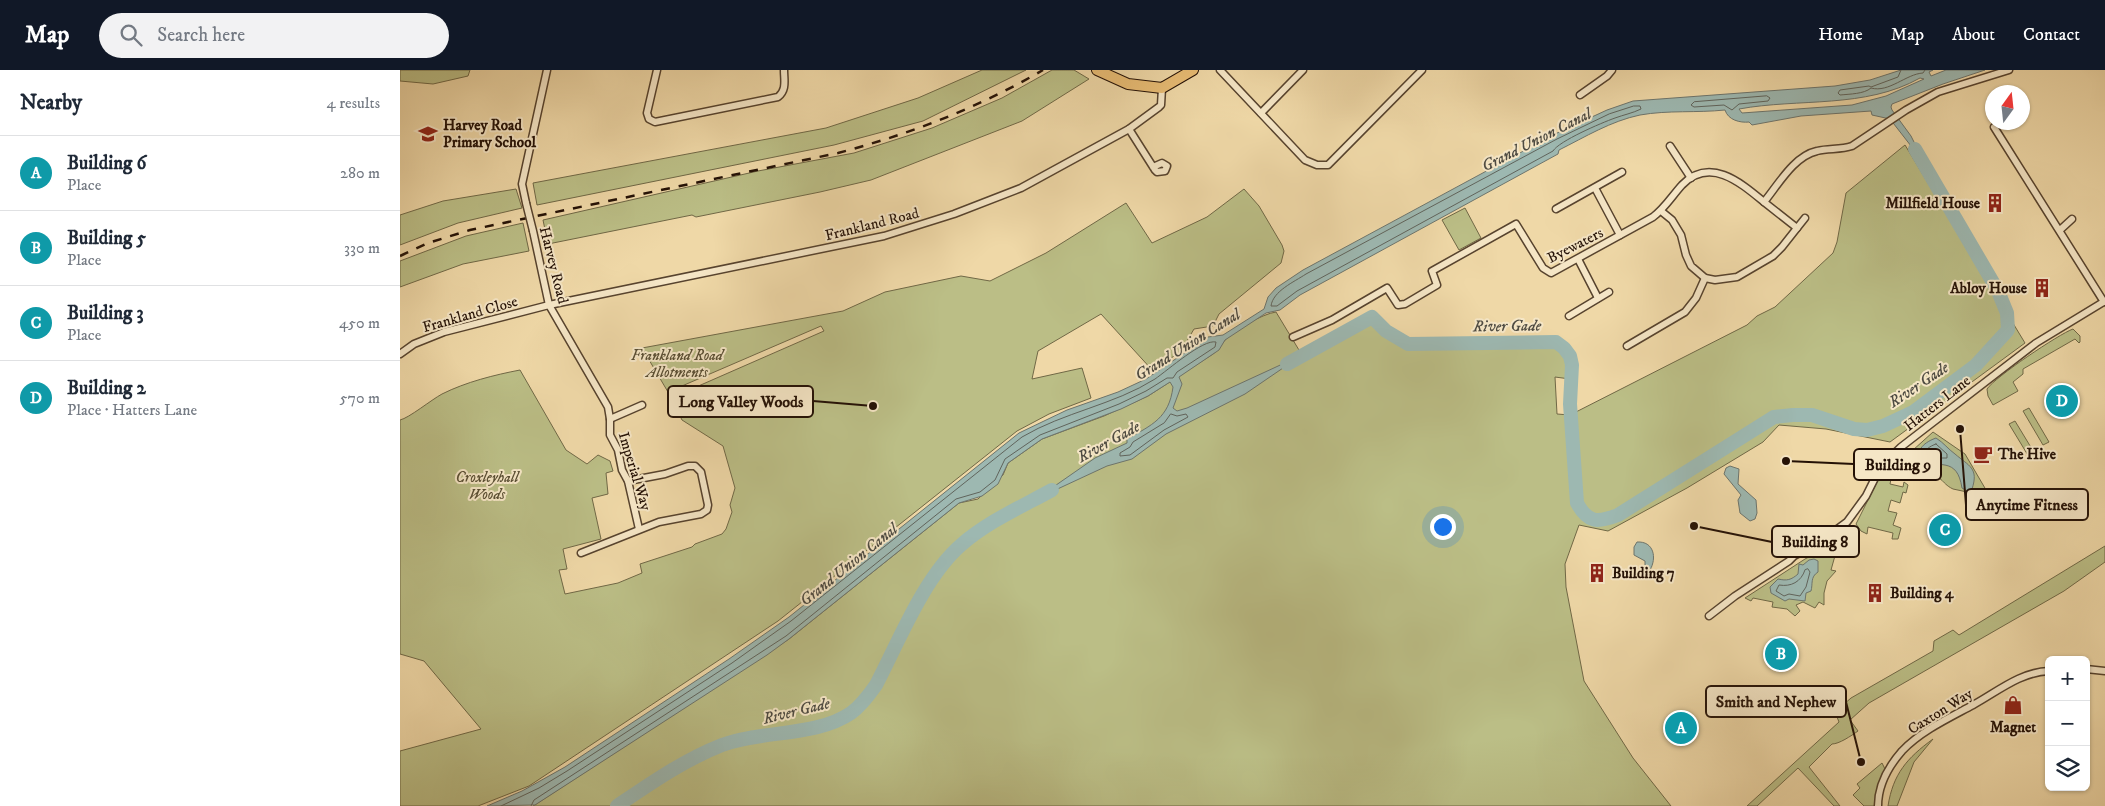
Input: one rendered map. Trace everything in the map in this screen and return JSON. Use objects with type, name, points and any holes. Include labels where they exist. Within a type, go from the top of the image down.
[{"type":"main road","points":[[1098,70],[1128,84],[1162,88],[1194,70]]},
{"type":"street","name":"Harvey Road","points":[[547,70],[522,184],[549,305],[559,326],[608,406],[610,419]]},
{"type":"street","points":[[657,70],[647,113],[649,119],[655,122],[778,97],[785,89],[784,70]]},
{"type":"street","points":[[1220,70],[1305,160],[1317,165],[1328,165],[1422,70]]},
{"type":"street","points":[[1261,113],[1303,70]]},
{"type":"street","points":[[1580,95],[1608,76],[1612,70]]},
{"type":"street","points":[[1764,202],[1797,162],[1805,156],[1818,150],[1846,148],[1867,137],[1906,110],[1938,92],[2009,70]]},
{"type":"street","name":"Frankland Road","points":[[549,305],[893,234],[954,214],[1021,188],[1129,128],[1159,107],[1161,104],[1162,88]]},
{"type":"street","points":[[1129,128],[1153,167]]},
{"type":"street","points":[[1997,130],[2104,301]]},
{"type":"street","points":[[1670,146],[1691,178],[1708,173],[1730,177],[1797,228]]},
{"type":"street","points":[[1556,209],[1622,172]]},
{"type":"street","name":"Byewaters","points":[[1293,338],[1332,320],[1387,288],[1398,305],[1405,304],[1437,285],[1432,271],[1516,224],[1542,268],[1547,273],[1554,273],[1661,211],[1683,184],[1691,178]]},
{"type":"street","points":[[1595,188],[1620,235]]},
{"type":"street","points":[[1661,211],[1672,220],[1681,235],[1688,262],[1705,278],[1720,280],[1736,277],[1773,256],[1805,218]]},
{"type":"street","points":[[2060,230],[2072,219]]},
{"type":"street","points":[[1578,259],[1598,298]]},
{"type":"street","points":[[1627,346],[1678,318],[1691,307],[1705,278]]},
{"type":"street","points":[[1569,316],[1609,292]]},
{"type":"street","name":"Hatters Lane","points":[[1709,616],[1794,556],[1821,541],[1847,522],[1866,496],[1882,466],[1901,447],[2036,343],[2104,301]]},
{"type":"street","name":"Frankland Close","points":[[400,354],[414,344],[444,332],[549,305]]},
{"type":"street","points":[[610,419],[642,405]]},
{"type":"street","name":"Imperial Way","points":[[610,419],[610,435],[618,450],[622,470],[628,481],[639,529]]},
{"type":"street","points":[[581,553],[659,522],[705,512],[708,505],[702,475],[695,466],[688,466],[665,474],[628,481]]},
{"type":"street","name":"Caxton Way","points":[[1878,806],[1879,793],[1886,772],[1912,742],[2016,680],[2045,670]]},
{"type":"street","points":[[2090,670],[2105,671]]},
{"type":"green space","points":[[400,70],[470,70],[468,76],[433,84],[400,81]]},
{"type":"green space","points":[[982,70],[1026,70],[923,121],[834,145],[537,205],[533,183],[826,128],[918,98]]},
{"type":"green space","points":[[1052,70],[1074,70],[1089,79],[1022,121],[871,180],[696,217],[692,215],[548,244],[543,220],[758,171],[854,153],[932,128],[1002,98]]},
{"type":"green space","points":[[1905,145],[2025,343],[1890,442],[1826,429],[1779,425],[1763,442],[1687,488],[1608,531],[1579,525],[1565,564],[1566,587],[1584,681],[1633,758],[1671,806],[533,806],[789,639],[959,503],[978,499],[1003,475],[1008,463],[1042,439],[1104,416],[1148,396],[1213,354],[1231,335],[1257,319],[1276,312],[1302,355],[1372,317],[1386,331],[1408,344],[1556,342],[1568,354],[1571,367],[1570,379],[1555,377],[1557,414],[1570,415],[1747,325],[1757,316],[1775,307],[1833,253],[1837,242],[1846,193]]},
{"type":"green space","points":[[516,189],[522,208],[458,223],[400,245],[400,215],[443,201]]},
{"type":"green space","points":[[1244,189],[1259,206],[1282,245],[1284,251],[1281,263],[1219,314],[1213,326],[1194,329],[1181,351],[1153,371],[1101,314],[1038,351],[1032,379],[1082,368],[1091,398],[1049,414],[1017,431],[778,621],[529,786],[478,806],[400,806],[400,751],[481,729],[424,661],[400,654],[400,420],[451,390],[480,379],[520,370],[566,450],[587,464],[598,455],[610,461],[613,471],[606,473],[608,494],[592,498],[601,539],[563,549],[567,569],[559,570],[565,594],[618,583],[642,573],[640,564],[692,547],[695,544],[722,534],[726,529],[732,512],[730,505],[735,488],[723,446],[682,420],[671,398],[824,331],[821,326],[668,392],[642,348],[843,311],[885,292],[961,276],[990,281],[1046,253],[1126,203],[1152,243],[1207,217]]},
{"type":"green space","points":[[1465,208],[1481,238],[1459,250],[1442,220]]},
{"type":"green space","points":[[523,223],[529,251],[463,264],[400,287],[400,261],[466,236]]},
{"type":"green space","points":[[2073,329],[2080,336],[2079,343],[2075,339],[2023,369],[2023,374],[2013,382],[2018,391],[1993,405],[1988,396],[1987,389],[1992,383],[2028,356]]},
{"type":"green space","points":[[2029,408],[2049,442],[2043,445],[2023,411]]},
{"type":"green space","points":[[2015,421],[2035,454],[2029,457],[2009,424]]},
{"type":"green space","points":[[1933,432],[1965,454],[1989,495],[1953,489],[1936,477],[1926,479],[1927,475],[1901,469],[1899,473],[1892,469]]},
{"type":"green space","points":[[1885,477],[1891,479],[1890,484],[1903,487],[1904,482],[1908,485],[1906,493],[1903,492],[1900,503],[1891,500],[1888,511],[1897,513],[1893,525],[1901,528],[1898,539],[1892,539],[1893,533],[1868,527],[1867,534],[1861,531],[1856,524],[1878,480]]},
{"type":"green space","points":[[1848,528],[1850,534],[1846,538],[1843,547],[1838,545],[1831,570],[1836,571],[1827,581],[1824,605],[1819,602],[1815,608],[1803,602],[1796,605],[1800,611],[1795,616],[1787,609],[1772,607],[1773,602],[1753,598],[1751,601],[1745,598],[1805,559],[1835,543],[1830,538]]},
{"type":"green space","points":[[2105,546],[2105,562],[2064,591],[1869,703],[1850,720],[1858,731],[1832,744],[1809,767],[1840,806],[1834,806],[1798,768],[1757,806],[1747,806],[1839,722],[1835,712],[1851,698],[1933,651],[1934,641],[1953,630],[1959,635]]},
{"type":"green space","points":[[1933,739],[1914,762],[1897,806],[1888,806],[1893,785],[1903,768],[1916,753]]},
{"type":"green space","points":[[1882,763],[1885,769],[1877,806],[1864,806],[1853,795],[1860,788],[1857,784]]},
{"type":"water","points":[[1901,70],[1933,70],[1929,72],[1931,76],[1946,70],[1985,70],[1892,104],[1892,110],[1911,136],[1925,164],[1890,119],[1872,115],[1871,111],[1801,116],[1752,125],[1749,122],[1742,122],[1732,118],[1725,110],[1661,113],[1640,115],[1598,130],[1559,150],[1558,154],[1300,295],[1280,310],[1266,313],[1225,340],[1219,350],[1179,377],[1182,384],[1173,408],[1177,411],[1187,408],[1302,355],[1245,394],[1166,434],[1132,459],[1107,466],[1036,499],[1095,458],[1127,443],[1127,439],[1151,425],[1168,406],[1173,387],[1170,382],[1148,396],[1121,409],[1042,439],[1008,463],[998,484],[982,496],[959,503],[767,655],[535,805],[487,806],[522,791],[565,767],[729,659],[789,617],[1019,433],[1067,410],[1118,392],[1146,379],[1208,337],[1223,335],[1264,309],[1268,297],[1276,288],[1303,270],[1555,134],[1607,110],[1633,101],[1835,86],[1870,80]],"holes":[[[1920,78],[1924,79],[1886,96],[1852,105],[1742,113],[1739,109],[1854,99],[1899,88]]]},
{"type":"water","points":[[1936,438],[1971,468],[1974,476],[1972,489],[1967,491],[1962,488],[1960,478],[1951,467],[1918,462],[1918,453],[1922,447]]},
{"type":"water","points":[[1730,466],[1739,469],[1738,484],[1756,500],[1757,513],[1755,519],[1750,521],[1740,513],[1738,500],[1741,495],[1724,474],[1726,468]]},
{"type":"water","points":[[1637,542],[1647,544],[1652,551],[1653,560],[1650,570],[1645,568],[1645,561],[1634,555],[1634,547]]},
{"type":"water","points":[[1814,559],[1818,561],[1818,572],[1813,578],[1811,591],[1806,593],[1805,601],[1789,599],[1785,601],[1771,593],[1770,587],[1778,579],[1789,580],[1793,578],[1798,574],[1799,564],[1803,565],[1809,560]]},
{"type":"waterway","name":"River Gade","points":[[1287,364],[1372,317],[1386,331],[1408,344],[1556,342],[1570,356],[1572,365],[1570,404],[1577,503],[1589,518],[1599,520],[1618,515],[1774,417],[1812,415],[1854,429],[1867,430],[1883,426],[1913,412],[1976,365],[2008,330],[2007,313],[1998,291],[1915,149]]},
{"type":"waterway","name":"River Gade","points":[[617,806],[681,765],[722,745],[738,740],[822,726],[837,721],[851,713],[876,685],[913,610],[935,574],[948,558],[982,529],[1052,490]]},
{"type":"railway","points":[[400,256],[428,243],[470,230],[865,146],[969,108],[1043,70]]},
{"type":"place","name":"Harvey Road Primary School","points":[[428,134]]},
{"type":"place","name":"Millfield House","points":[[1995,203]]},
{"type":"place","name":"Abloy House","points":[[2042,288]]},
{"type":"place","name":"Building 2","points":[[2062,401]]},
{"type":"place","name":"Long Valley Woods","points":[[873,406]]},
{"type":"place","name":"Anytime Fitness","points":[[1960,429]]},
{"type":"place","name":"The Hive","points":[[1983,454]]},
{"type":"place","name":"Building 9","points":[[1786,461]]},
{"type":"place","name":"Building 8","points":[[1694,526]]},
{"type":"place","name":"Building 3","points":[[1945,530]]},
{"type":"place","name":"Building 7","points":[[1597,573]]},
{"type":"place","name":"Building 4","points":[[1875,593]]},
{"type":"place","name":"Building 5","points":[[1781,654]]},
{"type":"place","name":"Magnet","points":[[2013,705]]},
{"type":"place","name":"Building 6","points":[[1681,728]]},
{"type":"place","name":"Smith and Nephew","points":[[1861,762]]},
{"type":"water label","name":"Grand Union Canal","points":[[1536,139]]},
{"type":"water label","name":"Grand Union Canal","points":[[1187,344]]},
{"type":"water label","name":"Grand Union Canal","points":[[848,564]]},
{"type":"park label","name":"Frankland Road Allotments","points":[[677,364]]},
{"type":"park label","name":"Croxleyhall Woods","points":[[487,486]]}]
